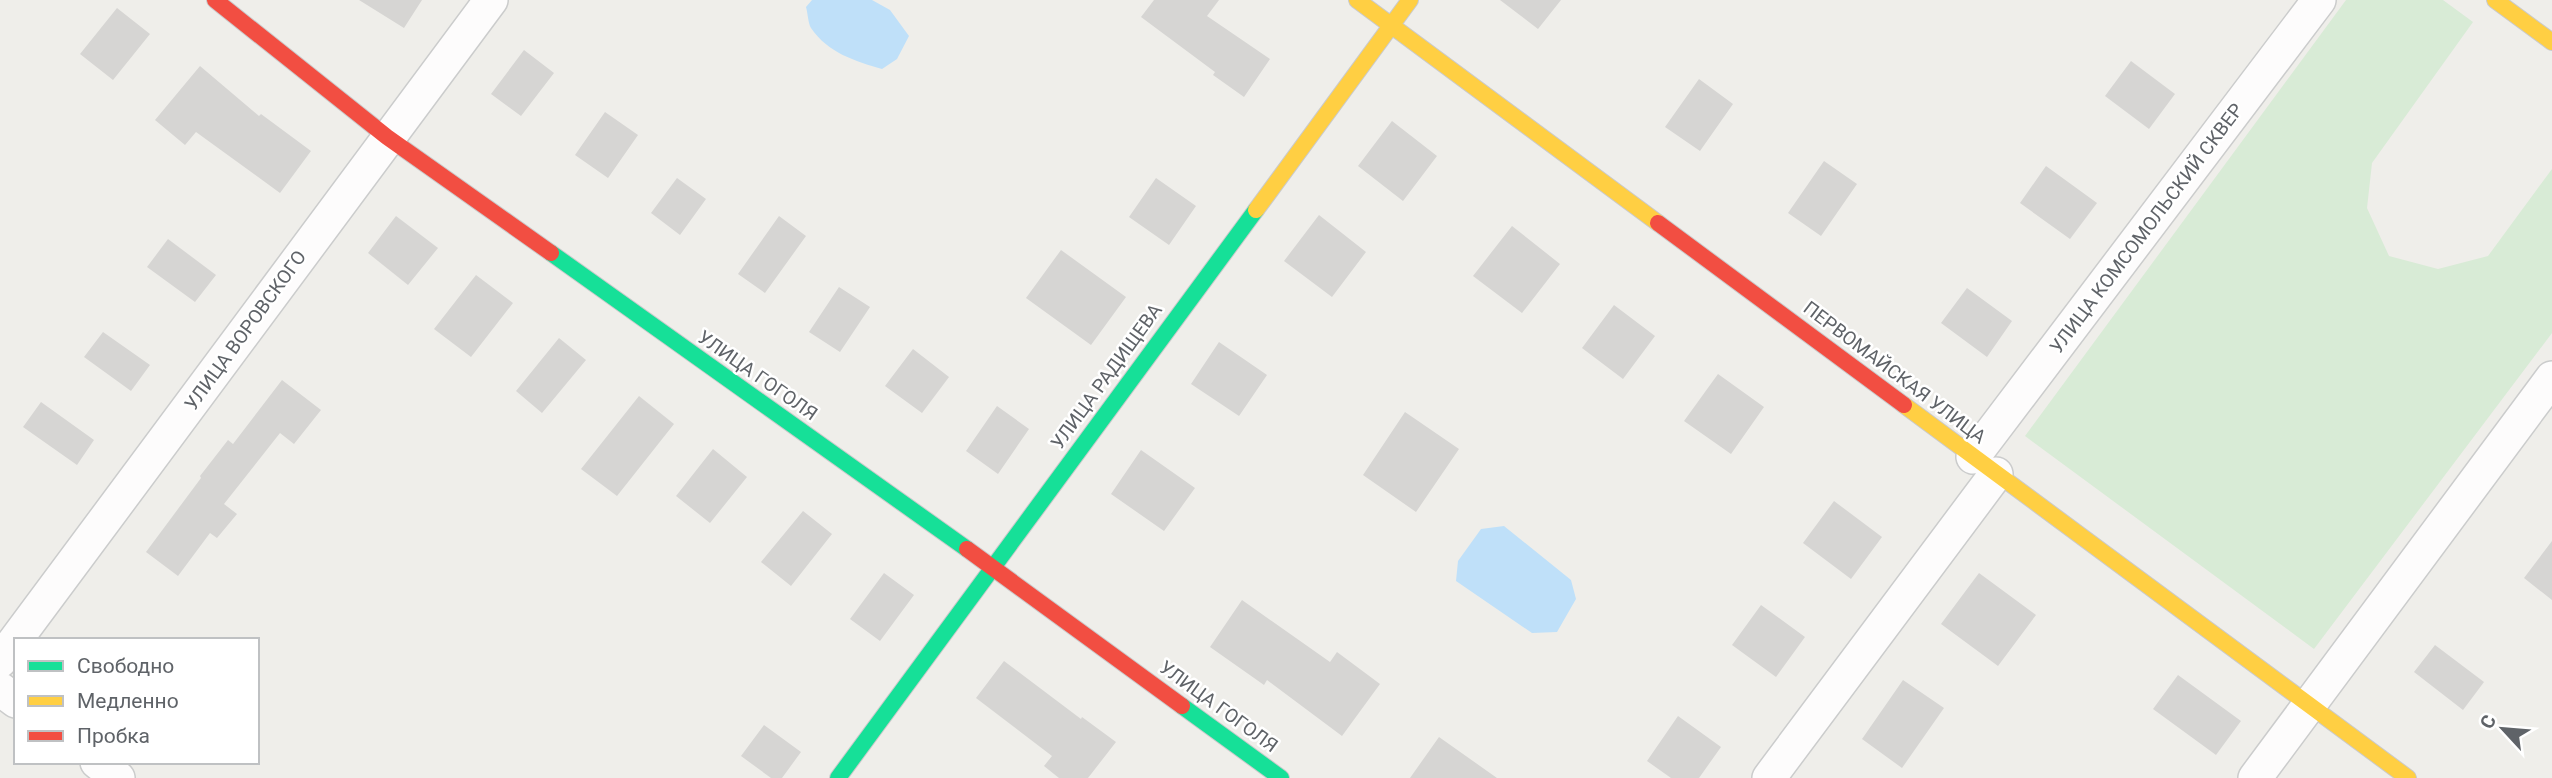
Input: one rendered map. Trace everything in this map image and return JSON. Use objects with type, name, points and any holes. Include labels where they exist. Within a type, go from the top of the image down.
[{"type":"street","name":"УЛИЦА ГОГОЛЯ","points":[[215,0],[387,137],[991,566],[1282,778]]},
{"type":"street","name":"УЛИЦА ВОРОВСКОГО","points":[[17,638],[491,0]]},
{"type":"street","name":"ПЕРВОМАЙСКАЯ УЛИЦА","points":[[1357,0],[2408,778]]},
{"type":"street","name":"УЛИЦА РАДИЩЕВА","points":[[838,778],[991,566],[1410,0]]},
{"type":"street","name":"УЛИЦА КОМСОМОЛЬСКИЙ СКВЕР","points":[[1769,778],[1985,465],[2319,0]]},
{"type":"street","points":[[2495,0],[2552,42]]},
{"type":"street","points":[[2255,778],[2552,378]]},
{"type":"street","name":"УЛИЦА ВОРОВСКОГО","points":[[0,661],[14,642]]},
{"type":"street","points":[[100,764],[118,778]]},
{"type":"green space","points":[[2346,0],[2443,0],[2473,22],[2372,163],[2367,208],[2389,256],[2438,269],[2488,256],[2552,169],[2552,333],[2314,649],[2025,436]]},
{"type":"water","points":[[812,0],[872,0],[890,10],[909,36],[897,59],[882,69],[852,59],[825,44],[810,26],[806,7]]},
{"type":"water","points":[[1504,526],[1571,580],[1576,599],[1557,632],[1532,633],[1456,581],[1458,561],[1481,529]]},
{"type":"building","points":[[359,0],[422,0],[404,28]]},
{"type":"building","points":[[1154,0],[1219,0],[1207,16],[1270,59],[1244,97],[1141,17]]},
{"type":"building","points":[[1500,0],[1561,0],[1538,29]]},
{"type":"building","points":[[117,8],[150,34],[113,80],[80,54]]},
{"type":"building","points":[[524,50],[554,73],[521,116],[491,94]]},
{"type":"building","points":[[2131,61],[2175,94],[2149,129],[2105,96]]},
{"type":"building","points":[[200,66],[259,116],[261,114],[311,151],[280,193],[196,132],[185,145],[155,120]]},
{"type":"building","points":[[1699,79],[1733,104],[1700,151],[1665,127]]},
{"type":"building","points":[[605,112],[638,135],[608,178],[575,155]]},
{"type":"building","points":[[1392,121],[1437,156],[1403,201],[1358,166]]},
{"type":"building","points":[[1824,161],[1857,184],[1821,236],[1788,213]]},
{"type":"building","points":[[2046,166],[2097,203],[2070,239],[2020,203]]},
{"type":"building","points":[[677,178],[706,199],[680,235],[651,213]]},
{"type":"building","points":[[1156,178],[1196,206],[1169,245],[1129,217]]},
{"type":"building","points":[[1319,215],[1366,252],[1332,297],[1284,261]]},
{"type":"building","points":[[396,216],[438,248],[408,285],[368,253]]},
{"type":"building","points":[[779,216],[806,236],[765,293],[738,274]]},
{"type":"building","points":[[1512,226],[1560,264],[1522,313],[1473,276]]},
{"type":"building","points":[[168,239],[216,275],[195,302],[147,267]]},
{"type":"building","points":[[1061,250],[1126,297],[1091,345],[1026,298]]},
{"type":"building","points":[[476,275],[513,303],[471,357],[434,329]]},
{"type":"building","points":[[839,287],[870,307],[840,352],[809,332]]},
{"type":"building","points":[[1967,288],[2012,321],[1987,357],[1941,323]]},
{"type":"building","points":[[1614,305],[1655,336],[1623,379],[1582,348]]},
{"type":"building","points":[[103,332],[150,365],[131,391],[84,357]]},
{"type":"building","points":[[559,338],[586,360],[542,413],[516,391]]},
{"type":"building","points":[[1219,342],[1267,375],[1239,416],[1191,384]]},
{"type":"building","points":[[913,349],[949,377],[922,413],[885,386]]},
{"type":"building","points":[[1718,374],[1764,407],[1731,454],[1684,421]]},
{"type":"building","points":[[282,380],[321,410],[294,444],[280,433],[224,504],[237,514],[217,538],[210,533],[178,576],[146,552],[228,440],[233,444]]},
{"type":"building","points":[[639,396],[674,424],[617,496],[581,469]]},
{"type":"building","points":[[41,402],[94,440],[77,465],[23,427]]},
{"type":"building","points":[[997,406],[1029,429],[998,474],[966,451]]},
{"type":"building","points":[[1405,412],[1459,449],[1416,512],[1363,475]]},
{"type":"building","points":[[713,449],[747,477],[710,523],[676,496]]},
{"type":"building","points":[[1141,450],[1195,488],[1164,531],[1111,494]]},
{"type":"building","points":[[1834,501],[1882,537],[1851,579],[1803,543]]},
{"type":"building","points":[[803,511],[832,534],[791,586],[761,562]]},
{"type":"building","points":[[2552,541],[2552,600],[2524,578]]},
{"type":"building","points":[[884,573],[914,595],[880,641],[850,619]]},
{"type":"building","points":[[1979,573],[2036,615],[1998,666],[1941,624]]},
{"type":"building","points":[[1242,600],[1330,662],[1337,652],[1380,684],[1342,736],[1267,680],[1264,685],[1210,647]]},
{"type":"building","points":[[1761,605],[1805,637],[1776,677],[1732,645]]},
{"type":"building","points":[[2435,645],[2484,682],[2463,710],[2414,672]]},
{"type":"building","points":[[1004,661],[1116,742],[1088,778],[1059,778],[1044,766],[1052,756],[976,698]]},
{"type":"building","points":[[2178,675],[2241,721],[2216,755],[2153,709]]},
{"type":"building","points":[[1903,680],[1944,708],[1902,768],[1862,739]]},
{"type":"building","points":[[1678,716],[1721,747],[1699,778],[1671,778],[1647,761]]},
{"type":"building","points":[[764,725],[801,752],[782,778],[771,778],[741,756]]},
{"type":"building","points":[[1439,737],[1497,778],[1410,778]]},
{"type":"traffic: fast","points":[[838,778],[1256,210]]},
{"type":"traffic: fast","points":[[551,253],[967,549]]},
{"type":"traffic: fast","points":[[1182,706],[1281,778]]},
{"type":"traffic: slow","points":[[1357,0],[1658,223]]},
{"type":"traffic: slow","points":[[1256,210],[1410,0]]},
{"type":"traffic: slow","points":[[2495,0],[2552,42]]},
{"type":"traffic: slow","points":[[1904,405],[2408,778]]},
{"type":"traffic: jam","points":[[215,0],[387,137],[551,253]]},
{"type":"traffic: jam","points":[[1658,223],[1904,405]]},
{"type":"traffic: jam","points":[[967,549],[1182,706]]}]
